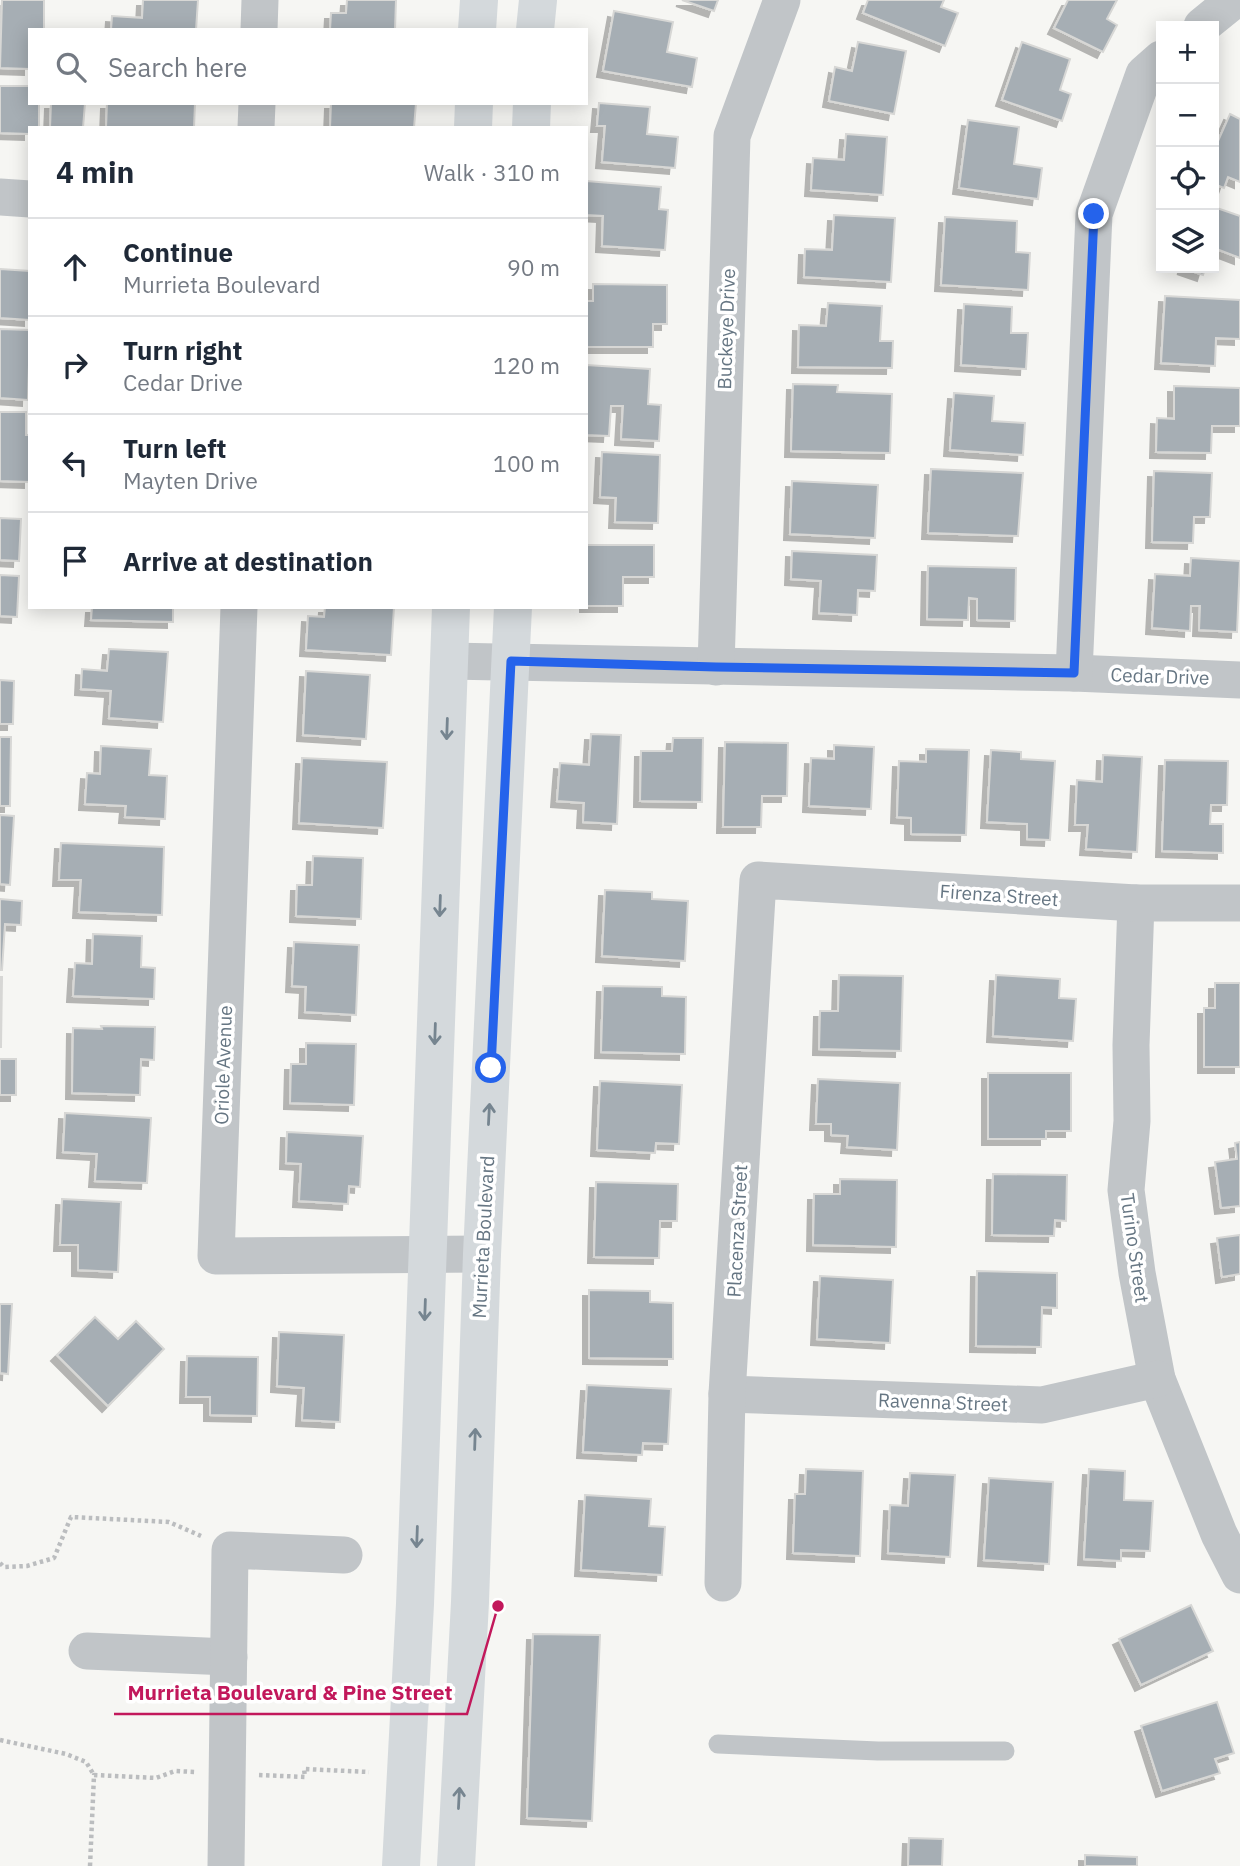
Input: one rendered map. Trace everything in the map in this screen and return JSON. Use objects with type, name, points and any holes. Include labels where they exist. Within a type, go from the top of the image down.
[{"type":"main road","points":[[477,28],[479,0]]},
{"type":"main road","points":[[535,28],[538,0]]},
{"type":"main road","points":[[473,126],[474,105]]},
{"type":"main road","points":[[531,105],[531,126]]},
{"type":"main road","points":[[401,1866],[415,1604],[452,609]]},
{"type":"main road","name":"Murrieta Boulevard","points":[[456,1866],[513,609]]},
{"type":"street","points":[[259,28],[260,0]]},
{"type":"street","name":"Buckeye Drive","points":[[716,667],[732,136],[782,0]]},
{"type":"street","points":[[1208,21],[1234,0]]},
{"type":"street","points":[[1074,673],[1094,214],[1144,74],[1156,63]]},
{"type":"street","points":[[256,126],[257,105]]},
{"type":"street","points":[[0,197],[28,199]]},
{"type":"street","name":"Oriole Avenue","points":[[239,609],[216,1256],[482,1254]]},
{"type":"street","name":"Cedar Drive","points":[[450,661],[1074,673],[1240,680]]},
{"type":"street","name":"Firenza Street","points":[[758,880],[1136,904],[1240,903]]},
{"type":"street","name":"Placenza Street","points":[[723,1583],[727,1394],[758,880]]},
{"type":"street","name":"Turino Street","points":[[1136,904],[1131,1045],[1132,1121],[1126,1190],[1137,1273],[1157,1378],[1219,1534],[1240,1575]]},
{"type":"street","name":"Ravenna Street","points":[[727,1394],[1042,1405],[1157,1378]]},
{"type":"street","points":[[226,1866],[230,1550],[344,1555]]},
{"type":"street","points":[[87,1651],[229,1657]]},
{"type":"lane","points":[[718,1744],[878,1751],[1005,1751]]},
{"type":"path","points":[[0,1563],[5,1567],[27,1566],[54,1558],[71,1517],[170,1522],[230,1550]]},
{"type":"path","points":[[0,1740],[66,1754],[86,1762],[94,1774],[90,1866]]},
{"type":"path","points":[[94,1774],[156,1778],[175,1771],[305,1777],[304,1769],[369,1772]]},
{"type":"building","points":[[2,0],[44,0],[44,28],[28,28],[28,69],[0,68]]},
{"type":"building","points":[[143,0],[198,0],[196,28],[111,28],[112,16],[142,18]]},
{"type":"building","points":[[347,0],[396,0],[395,28],[330,28],[331,13],[346,13]]},
{"type":"building","points":[[682,0],[718,0],[714,11]]},
{"type":"building","points":[[868,0],[944,0],[941,7],[958,13],[945,46],[863,13]]},
{"type":"building","points":[[1068,0],[1117,0],[1107,19],[1117,25],[1103,52],[1054,28]]},
{"type":"building","points":[[614,11],[673,22],[667,52],[697,58],[692,87],[603,71]]},
{"type":"building","points":[[858,42],[906,51],[894,114],[829,101],[835,67],[852,71]]},
{"type":"building","points":[[1022,42],[1070,59],[1060,90],[1071,94],[1062,121],[1002,100]]},
{"type":"building","points":[[0,86],[28,86],[28,105],[39,105],[39,126],[28,126],[28,134],[0,133]]},
{"type":"building","points":[[599,103],[650,107],[647,134],[678,137],[675,168],[602,162],[605,126],[597,126]]},
{"type":"building","points":[[51,105],[85,105],[83,126],[50,126]]},
{"type":"building","points":[[107,105],[195,105],[194,126],[106,126]]},
{"type":"building","points":[[331,105],[416,105],[414,126],[330,126]]},
{"type":"building","points":[[1230,114],[1240,119],[1240,182],[1228,177],[1224,188],[1219,186],[1219,139]]},
{"type":"building","points":[[968,120],[1019,127],[1014,164],[1042,168],[1038,199],[959,188]]},
{"type":"building","points":[[846,134],[887,137],[883,195],[811,190],[813,158],[844,160]]},
{"type":"building","points":[[588,181],[661,187],[659,209],[668,210],[665,250],[602,246],[603,216],[588,215]]},
{"type":"building","points":[[1219,209],[1240,216],[1240,258],[1219,250]]},
{"type":"building","points":[[834,215],[895,218],[891,282],[804,277],[805,249],[832,250]]},
{"type":"building","points":[[945,217],[1017,221],[1016,252],[1030,253],[1028,290],[941,285]]},
{"type":"building","points":[[0,269],[28,271],[28,320],[0,318]]},
{"type":"building","points":[[593,284],[667,285],[667,324],[653,324],[653,347],[588,347],[588,301],[593,301]]},
{"type":"building","points":[[1165,296],[1240,300],[1240,339],[1216,338],[1215,366],[1161,363]]},
{"type":"building","points":[[828,303],[882,306],[880,341],[893,341],[892,368],[798,367],[799,325],[826,326]]},
{"type":"building","points":[[964,304],[1012,307],[1011,333],[1028,333],[1026,369],[961,365]]},
{"type":"building","points":[[0,329],[28,330],[28,400],[0,398]]},
{"type":"building","points":[[588,365],[650,369],[648,404],[661,405],[659,441],[621,439],[623,406],[611,406],[609,436],[588,435]]},
{"type":"building","points":[[793,384],[838,385],[837,392],[892,394],[890,453],[791,451]]},
{"type":"building","points":[[1174,386],[1240,388],[1240,426],[1212,426],[1211,453],[1156,452],[1157,418],[1174,419]]},
{"type":"building","points":[[954,393],[994,396],[992,421],[1025,423],[1023,455],[950,450]]},
{"type":"building","points":[[0,412],[26,412],[28,482],[0,481]]},
{"type":"building","points":[[602,452],[660,455],[658,523],[615,522],[616,498],[600,497]]},
{"type":"building","points":[[931,469],[1023,473],[1018,536],[928,533]]},
{"type":"building","points":[[1154,471],[1212,473],[1210,517],[1194,517],[1193,543],[1152,542]]},
{"type":"building","points":[[792,481],[878,485],[875,538],[790,534]]},
{"type":"building","points":[[0,518],[21,519],[19,561],[0,560]]},
{"type":"building","points":[[588,545],[654,545],[654,577],[623,577],[623,606],[588,606]]},
{"type":"building","points":[[792,551],[877,555],[875,591],[858,590],[857,615],[819,613],[821,581],[791,579]]},
{"type":"building","points":[[1191,558],[1240,561],[1237,632],[1199,630],[1200,606],[1191,606],[1190,631],[1152,628],[1155,574],[1190,576]]},
{"type":"building","points":[[928,566],[1016,568],[1015,621],[977,620],[977,599],[969,598],[968,620],[927,619]]},
{"type":"building","points":[[0,575],[19,576],[17,617],[0,616]]},
{"type":"building","points":[[92,609],[173,609],[173,622],[91,620]]},
{"type":"building","points":[[325,609],[394,609],[391,655],[306,650],[308,616],[324,617]]},
{"type":"building","points":[[109,649],[168,652],[163,722],[109,718],[111,691],[81,689],[82,669],[107,671]]},
{"type":"building","points":[[306,671],[370,675],[366,739],[303,735]]},
{"type":"building","points":[[0,680],[14,681],[13,724],[0,724]]},
{"type":"building","points":[[591,734],[621,735],[617,824],[583,822],[584,803],[557,801],[560,763],[589,765]]},
{"type":"building","points":[[0,737],[11,737],[10,806],[0,806]]},
{"type":"building","points":[[673,738],[703,738],[702,802],[640,801],[641,751],[672,751]]},
{"type":"building","points":[[725,742],[788,743],[787,796],[762,796],[761,827],[723,827]]},
{"type":"building","points":[[834,745],[874,747],[871,809],[809,806],[811,758],[834,759]]},
{"type":"building","points":[[101,746],[151,749],[149,775],[167,776],[165,819],[125,817],[126,806],[85,804],[87,773],[100,774]]},
{"type":"building","points":[[926,749],[969,750],[966,835],[911,834],[911,818],[897,817],[899,761],[926,762]]},
{"type":"building","points":[[991,750],[1021,752],[1021,759],[1055,761],[1050,840],[1027,839],[1027,824],[987,822]]},
{"type":"building","points":[[1103,755],[1142,757],[1137,852],[1086,849],[1088,825],[1075,825],[1077,780],[1102,782]]},
{"type":"building","points":[[302,758],[387,762],[383,828],[299,823]]},
{"type":"building","points":[[1165,760],[1228,761],[1227,805],[1211,805],[1210,824],[1223,824],[1223,853],[1162,851]]},
{"type":"building","points":[[0,815],[14,816],[10,885],[0,884]]},
{"type":"building","points":[[61,843],[164,847],[162,915],[79,912],[81,880],[59,880]]},
{"type":"building","points":[[313,856],[363,858],[361,919],[296,916],[297,885],[312,885]]},
{"type":"building","points":[[605,890],[652,892],[652,899],[688,901],[685,961],[602,956]]},
{"type":"building","points":[[0,899],[22,901],[21,925],[5,924],[2,970],[0,970]]},
{"type":"building","points":[[93,934],[142,936],[141,967],[155,968],[154,999],[73,996],[75,963],[92,964]]},
{"type":"building","points":[[294,942],[359,945],[356,1015],[305,1012],[306,987],[292,986]]},
{"type":"building","points":[[839,975],[903,976],[901,1051],[819,1049],[820,1011],[838,1011]]},
{"type":"building","points":[[996,975],[1060,979],[1059,998],[1076,999],[1073,1041],[993,1036]]},
{"type":"building","points":[[2,977],[1,1047],[0,1047]]},
{"type":"building","points":[[1215,983],[1240,983],[1240,1067],[1204,1067],[1204,1008],[1215,1008]]},
{"type":"building","points":[[603,986],[662,987],[662,996],[686,997],[685,1054],[601,1052]]},
{"type":"building","points":[[101,1026],[155,1027],[154,1060],[141,1059],[140,1095],[72,1093],[73,1028],[102,1029]]},
{"type":"building","points":[[306,1043],[356,1044],[354,1105],[290,1103],[291,1064],[306,1064]]},
{"type":"building","points":[[0,1059],[16,1059],[16,1095],[0,1095]]},
{"type":"building","points":[[988,1073],[1071,1073],[1071,1131],[1046,1131],[1046,1139],[988,1139]]},
{"type":"building","points":[[818,1079],[900,1083],[897,1150],[847,1147],[848,1136],[831,1135],[831,1124],[816,1124]]},
{"type":"building","points":[[600,1081],[682,1085],[679,1144],[656,1143],[655,1153],[597,1150]]},
{"type":"building","points":[[65,1113],[151,1118],[147,1183],[95,1181],[97,1154],[63,1152]]},
{"type":"building","points":[[287,1132],[363,1136],[360,1187],[349,1186],[348,1204],[299,1201],[301,1164],[286,1163]]},
{"type":"building","points":[[1240,1142],[1240,1206],[1221,1208],[1215,1162],[1237,1159],[1235,1143]]},
{"type":"building","points":[[993,1174],[1067,1175],[1066,1221],[1055,1220],[1054,1236],[992,1235]]},
{"type":"building","points":[[840,1179],[897,1180],[896,1247],[813,1245],[814,1194],[840,1194]]},
{"type":"building","points":[[596,1182],[678,1184],[677,1221],[660,1221],[659,1258],[594,1257]]},
{"type":"building","points":[[62,1199],[121,1202],[118,1272],[78,1270],[78,1245],[60,1245]]},
{"type":"building","points":[[1240,1235],[1240,1274],[1222,1277],[1217,1238]]},
{"type":"building","points":[[977,1271],[1057,1273],[1057,1308],[1042,1307],[1041,1347],[976,1346]]},
{"type":"building","points":[[820,1276],[893,1280],[890,1343],[817,1339]]},
{"type":"building","points":[[589,1290],[650,1291],[650,1302],[673,1303],[673,1359],[589,1358]]},
{"type":"building","points":[[0,1304],[12,1304],[8,1374],[0,1373]]},
{"type":"building","points":[[95,1317],[118,1339],[136,1321],[164,1349],[108,1406],[57,1355]]},
{"type":"building","points":[[279,1332],[344,1335],[340,1422],[302,1420],[304,1388],[277,1386]]},
{"type":"building","points":[[187,1356],[258,1357],[257,1416],[210,1415],[210,1397],[186,1397]]},
{"type":"building","points":[[587,1385],[671,1389],[668,1444],[643,1443],[642,1455],[583,1452]]},
{"type":"building","points":[[806,1469],[863,1471],[860,1556],[793,1553],[795,1494],[805,1494]]},
{"type":"building","points":[[1089,1469],[1125,1471],[1124,1500],[1153,1501],[1150,1551],[1121,1550],[1121,1561],[1084,1559]]},
{"type":"building","points":[[910,1473],[955,1475],[950,1557],[888,1553],[890,1505],[908,1506]]},
{"type":"building","points":[[989,1478],[1053,1482],[1049,1564],[984,1560]]},
{"type":"building","points":[[585,1495],[651,1499],[649,1526],[665,1527],[662,1575],[581,1570]]},
{"type":"building","points":[[1191,1605],[1213,1651],[1141,1685],[1119,1639]]},
{"type":"building","points":[[533,1634],[600,1635],[592,1821],[527,1818]]},
{"type":"building","points":[[1217,1702],[1234,1753],[1215,1759],[1220,1773],[1162,1791],[1141,1726]]},
{"type":"building","points":[[909,1838],[943,1839],[942,1866],[908,1866]]},
{"type":"building","points":[[1085,1855],[1137,1857],[1137,1866],[1085,1866]]},
{"type":"place","name":"Murrieta Boulevard & Pine Street","points":[[498,1606]]},
{"type":"route","points":[[491,1068],[511,661],[1074,673],[1094,214]]}]
